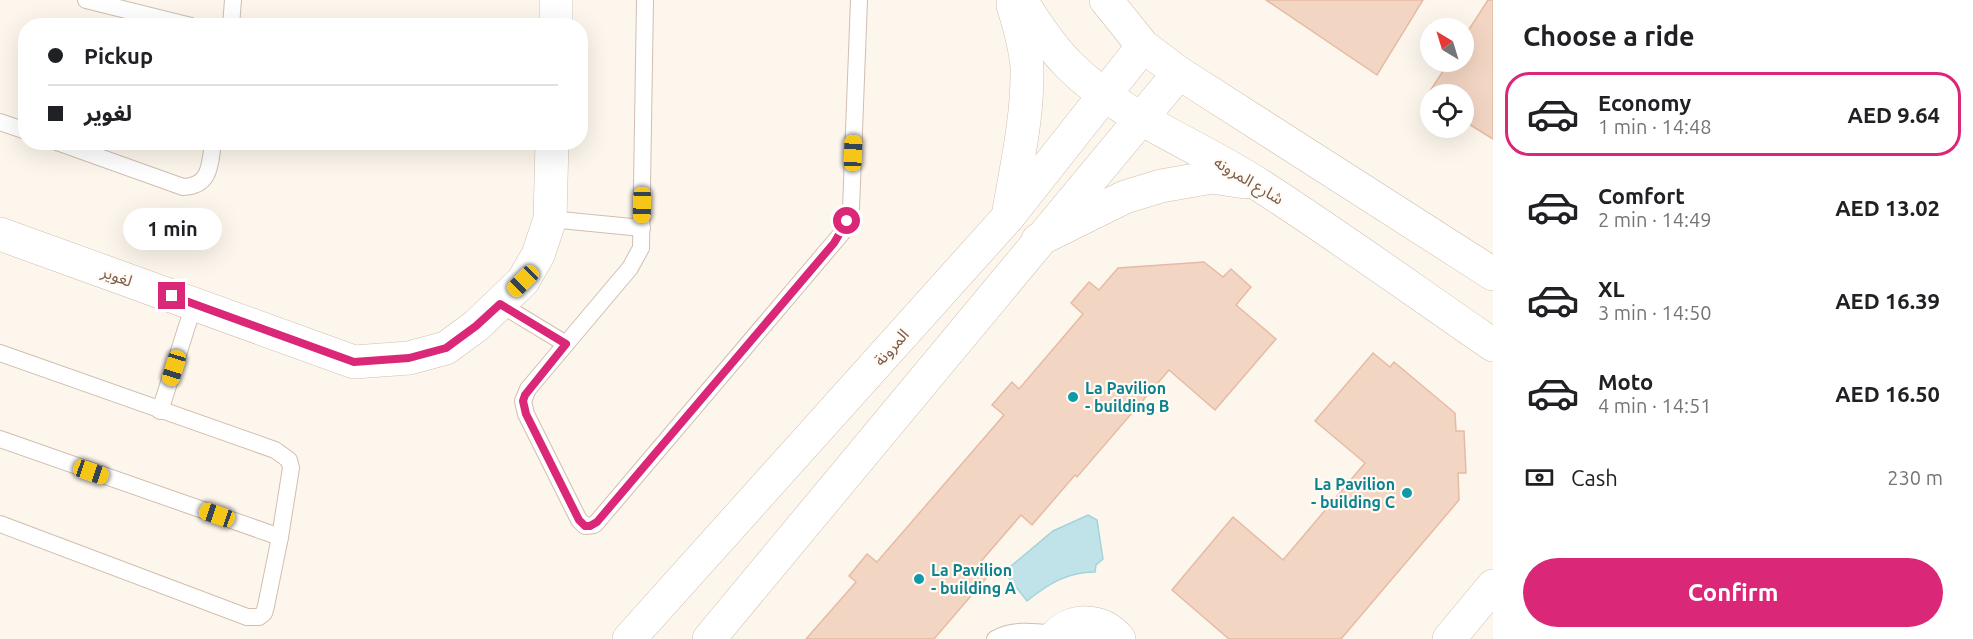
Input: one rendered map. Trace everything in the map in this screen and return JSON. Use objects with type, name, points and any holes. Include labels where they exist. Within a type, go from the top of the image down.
[{"type":"street","points":[[555,18],[556,0]]},
{"type":"street","points":[[1008,217],[1021,131],[1027,67],[1023,37],[1012,0]]},
{"type":"street","name":"شارع المرونه","points":[[1021,0],[1043,35],[1070,66],[1105,94],[1141,118],[1260,185],[1493,345]]},
{"type":"street","points":[[1106,0],[1143,46],[1179,73],[1493,274]]},
{"type":"street","name":"المرونة","points":[[629,639],[1008,217],[1143,46]]},
{"type":"street","points":[[709,639],[1179,73]]},
{"type":"street","name":"لغوير","points":[[0,234],[354,362],[409,358],[446,348],[476,326],[523,281],[538,255],[550,219],[552,150]]},
{"type":"street","points":[[1038,240],[1125,197],[1161,186],[1212,177],[1260,185]]},
{"type":"street","points":[[1449,639],[1493,586]]},
{"type":"street","points":[[1055,637],[1075,624],[1095,623],[1114,633],[1119,639]]},
{"type":"lane","points":[[86,0],[159,18]]},
{"type":"lane","points":[[232,18],[233,0]]},
{"type":"lane","points":[[645,0],[641,248],[637,258],[528,389],[523,401],[526,414],[579,520],[585,526],[597,522],[842,233],[851,209],[859,0]]},
{"type":"lane","points":[[0,122],[18,128]]},
{"type":"lane","points":[[79,150],[183,187],[192,186],[206,176],[211,150]]},
{"type":"lane","points":[[550,219],[642,228]]},
{"type":"lane","points":[[160,411],[194,304]]},
{"type":"lane","points":[[500,304],[566,344]]},
{"type":"lane","points":[[0,352],[160,411],[275,450],[288,460],[291,468],[280,537],[264,612],[259,617],[253,618],[0,524]]},
{"type":"lane","points":[[0,439],[280,537]]},
{"type":"lane","points":[[995,639],[1004,634],[1033,632],[1055,637]]},
{"type":"water","points":[[1088,515],[1097,520],[1103,559],[1096,565],[1095,572],[1076,574],[1058,580],[1027,601],[1004,572],[1053,531]]},
{"type":"building","points":[[1266,0],[1423,0],[1377,75]]},
{"type":"building","points":[[1488,0],[1493,0],[1493,139],[1474,127],[1474,84],[1435,84],[1442,72],[1474,72],[1474,22]]},
{"type":"building","name":"La Pavilion - building B","points":[[1204,262],[1223,277],[1231,269],[1251,287],[1236,305],[1276,339],[1215,410],[1169,370],[1077,477],[1075,475],[1032,525],[1021,515],[977,566],[988,576],[934,639],[806,639],[856,582],[849,576],[867,554],[877,562],[1004,415],[992,405],[1012,382],[1019,389],[1083,314],[1071,303],[1089,282],[1099,290],[1118,268]]},
{"type":"building","name":"La Pavilion - building C","points":[[1373,353],[1390,367],[1394,362],[1455,413],[1456,431],[1464,431],[1466,473],[1458,473],[1459,500],[1341,639],[1229,639],[1172,590],[1233,517],[1283,560],[1365,463],[1315,421]]},
{"type":"place","name":"La Pavilion - building B","points":[[1073,397]]},
{"type":"place","name":"La Pavilion - building C","points":[[1407,493]]},
{"type":"place","name":"La Pavilion - building A","points":[[919,579]]},
{"type":"route","points":[[172,296],[354,362],[409,358],[446,348],[476,326],[500,304],[566,344],[528,389],[523,401],[526,414],[579,520],[585,526],[590,526],[597,522],[834,243],[842,233],[847,221]]}]
